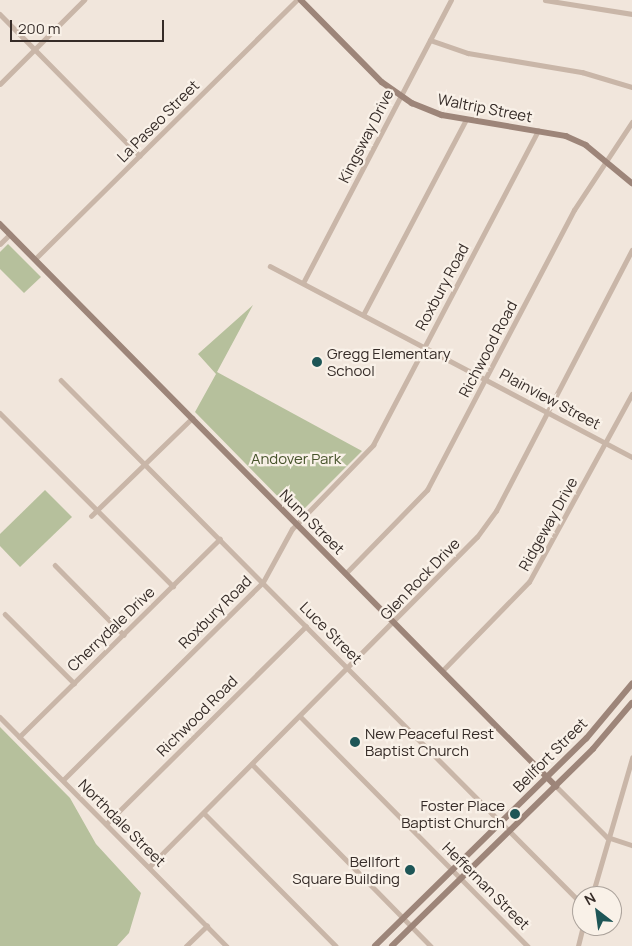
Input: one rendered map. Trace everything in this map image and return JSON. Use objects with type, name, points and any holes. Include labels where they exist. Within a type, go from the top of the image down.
[{"type":"street","points":[[0,84],[84,0]]},
{"type":"street","name":"Waltrip Street","points":[[299,0],[400,96],[425,109],[466,120],[566,136],[608,163],[632,183]]},
{"type":"street","name":"La Paseo Street","points":[[35,260],[299,0]]},
{"type":"street","name":"Kingsway Drive","points":[[303,283],[451,0]]},
{"type":"street","points":[[545,0],[632,14]]},
{"type":"street","points":[[0,14],[140,156]]},
{"type":"street","points":[[430,40],[468,53],[582,72],[632,87]]},
{"type":"street","points":[[363,315],[466,120]]},
{"type":"street","name":"Richwood Road","points":[[346,573],[427,490],[582,196],[608,163],[632,122]]},
{"type":"street","name":"Roxbury Road","points":[[63,780],[263,582],[282,543],[373,445],[538,131]]},
{"type":"street","name":"Nunn Street","points":[[0,224],[607,837]]},
{"type":"street","points":[[0,244],[10,234]]},
{"type":"street","name":"Glen Rock Drive","points":[[149,867],[395,623],[477,537],[548,411],[632,250]]},
{"type":"street","name":"Plainview Street","points":[[270,266],[632,457]]},
{"type":"street","name":"Luce Street","points":[[61,380],[572,894]]},
{"type":"street","name":"Ridgeway Drive","points":[[442,671],[529,582],[632,394]]},
{"type":"street","points":[[0,413],[173,586]]},
{"type":"street","points":[[91,516],[192,418]]},
{"type":"street","name":"Cherrydale Drive","points":[[19,737],[220,539]]},
{"type":"street","points":[[55,565],[124,635]]},
{"type":"street","points":[[5,614],[74,683]]},
{"type":"street","name":"Richwood Road","points":[[106,824],[306,626]]},
{"type":"street","name":"Bellfort Street","points":[[375,946],[548,777],[624,696],[632,684]]},
{"type":"street","points":[[624,696],[632,703]]},
{"type":"street","name":"Bellfort Street","points":[[392,946],[556,786],[632,703]]},
{"type":"street","name":"Heffernan Street","points":[[300,716],[528,946]]},
{"type":"street","name":"Northdale Street","points":[[0,718],[227,946]]},
{"type":"street","points":[[595,886],[607,837],[632,758]]},
{"type":"street","points":[[252,764],[432,946]]},
{"type":"street","points":[[204,813],[336,946]]},
{"type":"street","points":[[607,837],[632,845]]},
{"type":"street","points":[[186,946],[207,926]]},
{"type":"green space","points":[[8,244],[41,277],[24,293],[0,269],[0,252]]},
{"type":"green space","name":"Andover Park","points":[[253,305],[217,372],[362,451],[297,516],[195,412],[216,374],[198,354]]},
{"type":"green space","points":[[45,490],[72,517],[20,567],[0,546],[0,534]]},
{"type":"green space","points":[[0,727],[70,798],[96,844],[141,893],[129,933],[117,946],[0,946]]},
{"type":"place","name":"Gregg Elementary School","points":[[317,362]]},
{"type":"place","name":"New Peaceful Rest Baptist Church","points":[[355,742]]},
{"type":"place","name":"Foster Place Baptist Church","points":[[515,814]]},
{"type":"place","name":"Bellfort Square Building","points":[[410,870]]}]
